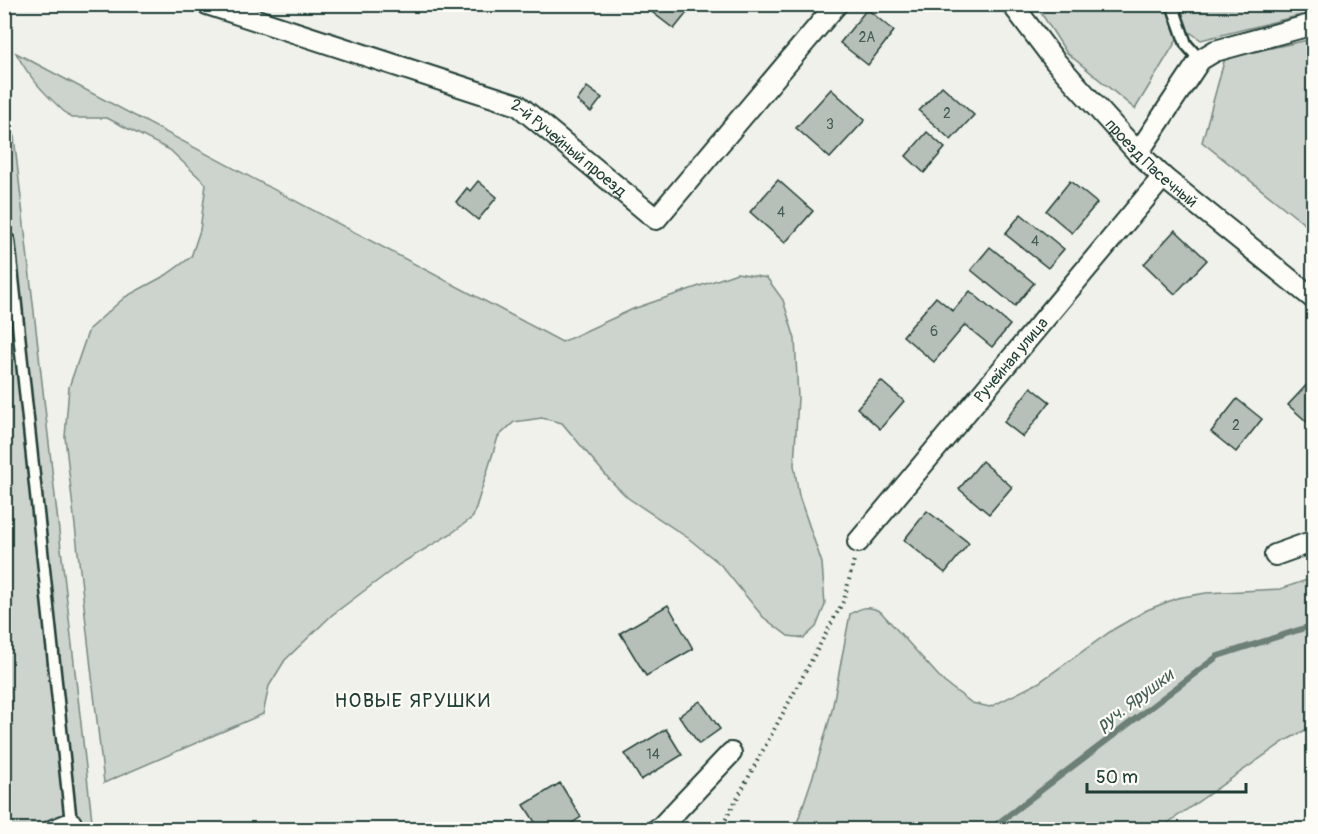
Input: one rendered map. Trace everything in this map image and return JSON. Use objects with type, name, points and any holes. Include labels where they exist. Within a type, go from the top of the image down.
[{"type":"street","name":"2-й Ручейный проезд","points":[[207,4],[518,105],[656,219],[837,4]]},
{"type":"street","name":"проезд Пасечный","points":[[1012,4],[1055,62],[1138,153],[1163,177],[1314,299]]},
{"type":"street","points":[[1138,153],[1200,60],[1215,51],[1314,24]]},
{"type":"street","name":"Ручейная улица","points":[[858,542],[1163,177]]},
{"type":"street","points":[[1275,555],[1314,542]]},
{"type":"street","points":[[656,830],[731,753]]},
{"type":"lane","points":[[1172,4],[1186,44],[1200,60]]},
{"type":"lane","points":[[9,240],[62,826]]},
{"type":"path","points":[[720,830],[844,600],[858,542]]},
{"type":"shaded area","points":[[1313,4],[1314,12],[1201,40],[1184,28],[1135,109],[1066,52],[1036,5]]},
{"type":"shaded area","points":[[1313,39],[1313,231],[1202,142],[1225,58]]},
{"type":"shaded area","points":[[4,49],[93,829],[5,829]]},
{"type":"shaded area","points":[[16,53],[562,342],[633,309],[737,273],[767,278],[783,300],[795,339],[798,398],[794,465],[799,496],[822,563],[825,605],[816,627],[804,638],[788,636],[763,617],[720,564],[688,538],[628,498],[562,423],[542,418],[514,422],[498,437],[473,517],[452,533],[400,564],[332,615],[285,660],[269,686],[263,714],[104,783],[65,437],[69,387],[89,329],[125,297],[166,275],[191,257],[200,230],[206,184],[170,150],[107,118],[71,118],[40,88]]},
{"type":"shaded area","points":[[1313,578],[1313,726],[1285,741],[1159,829],[795,829],[832,710],[850,614],[862,608],[881,612],[944,682],[972,703],[990,707],[1038,683],[1114,629],[1147,610],[1177,598],[1206,593],[1280,589]]},
{"type":"building","points":[[651,4],[694,4],[674,29],[648,9]]},
{"type":"building","points":[[867,9],[894,31],[868,65],[840,43]]},
{"type":"building","points":[[942,86],[974,115],[951,140],[919,111]]},
{"type":"building","points":[[587,87],[602,98],[591,112],[577,101]]},
{"type":"building","points":[[831,89],[865,120],[830,158],[796,128]]},
{"type":"building","points":[[927,132],[945,148],[924,173],[906,156]]},
{"type":"building","points":[[778,180],[813,211],[785,243],[750,212]]},
{"type":"building","points":[[478,181],[497,197],[478,220],[456,202],[467,188],[470,191]]},
{"type":"building","points":[[1070,181],[1097,203],[1072,233],[1046,211]]},
{"type":"building","points":[[1021,214],[1064,249],[1048,268],[1005,234]]},
{"type":"building","points":[[1175,230],[1207,260],[1175,294],[1144,264]]},
{"type":"building","points":[[990,247],[1034,283],[1015,306],[971,270]]},
{"type":"building","points":[[970,291],[1010,325],[992,347],[965,325],[934,362],[903,336],[936,297],[953,311]]},
{"type":"building","points":[[1314,377],[1314,428],[1288,405]]},
{"type":"building","points":[[881,381],[904,401],[880,429],[857,408]]},
{"type":"building","points":[[1031,387],[1050,402],[1023,437],[1004,422]]},
{"type":"building","points":[[1237,399],[1262,419],[1236,452],[1211,432]]},
{"type":"building","points":[[982,461],[1012,487],[989,514],[959,489]]},
{"type":"building","points":[[927,511],[969,543],[945,573],[904,540]]},
{"type":"building","points":[[668,605],[693,649],[646,676],[620,633]]},
{"type":"building","points":[[700,701],[720,729],[699,744],[679,716]]},
{"type":"building","points":[[666,729],[682,755],[641,780],[625,754]]},
{"type":"building","points":[[560,783],[581,817],[562,830],[540,830],[524,805]]},
{"type":"waterway","name":"руч. Ярушки","points":[[989,830],[1218,656],[1314,625]]},
{"type":"district","name":"НОВЫЕ ЯРУШКИ","points":[[413,700]]}]
